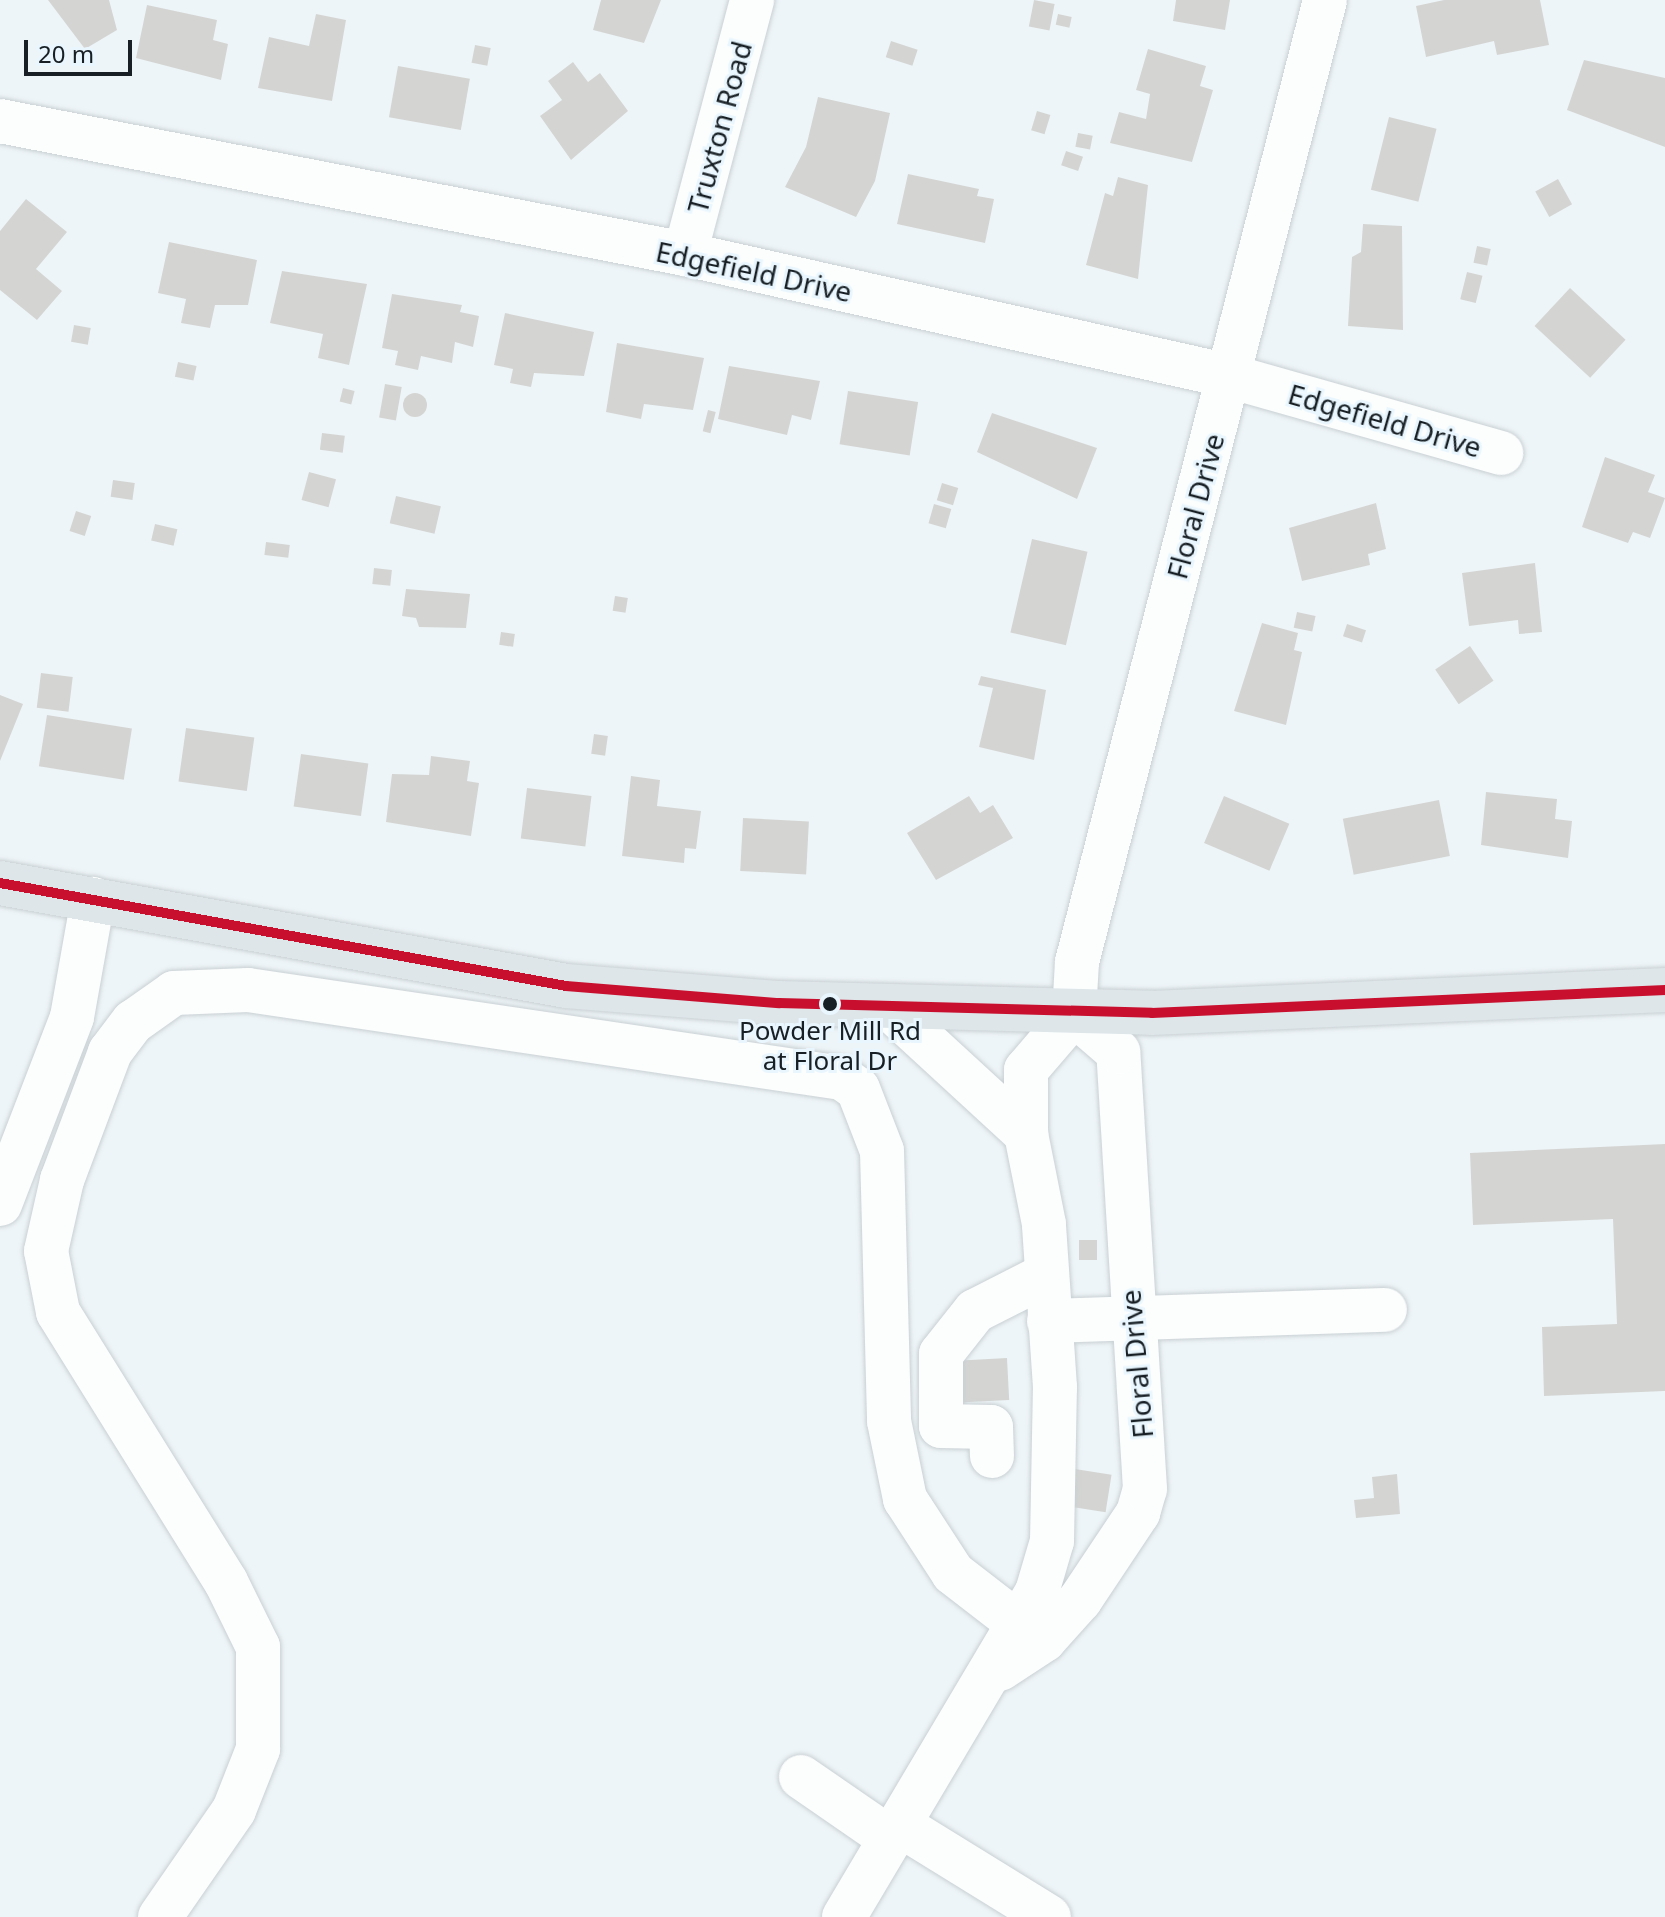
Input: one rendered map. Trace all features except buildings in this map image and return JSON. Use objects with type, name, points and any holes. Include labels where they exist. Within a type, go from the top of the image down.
[{"type":"main road","points":[[0,883],[566,986],[888,1007],[1074,1014],[1665,990]]},
{"type":"street","name":"Truxton Road","points":[[685,254],[752,0]]},
{"type":"street","name":"Floral Drive","points":[[844,1917],[1019,1624],[1052,1541],[1049,1321],[1044,1276],[1044,1224],[1026,1134],[1026,1070],[1074,1014],[1077,962],[1325,0]]},
{"type":"street","name":"Edgefield Drive","points":[[0,121],[685,254],[1229,376],[1501,453]]},
{"type":"street","points":[[5,1183],[72,1017],[93,899]]},
{"type":"street","points":[[160,1917],[234,1810],[258,1749],[258,1647],[226,1582],[58,1312],[46,1251],[62,1180],[110,1052],[133,1022],[174,993],[248,990],[842,1078],[858,1089],[882,1151],[889,1421],[905,1499],[953,1573],[1019,1624]]},
{"type":"street","points":[[888,1007],[1026,1134]]},
{"type":"street","name":"Floral Drive","points":[[992,1672],[1044,1640],[1138,1513],[1145,1489],[1130,1319],[1118,1052],[1074,1014]]},
{"type":"street","points":[[992,1456],[991,1427],[941,1426],[941,1354],[975,1311],[1044,1276]]},
{"type":"street","points":[[1049,1321],[1385,1310]]},
{"type":"street","points":[[801,1777],[1049,1917]]},
{"type":"transit line","points":[[0,883],[566,986],[779,1003],[1152,1013],[1665,990]]},
{"type":"place","name":"Powder Mill Rd at Floral Dr","points":[[830,1004]]}]
